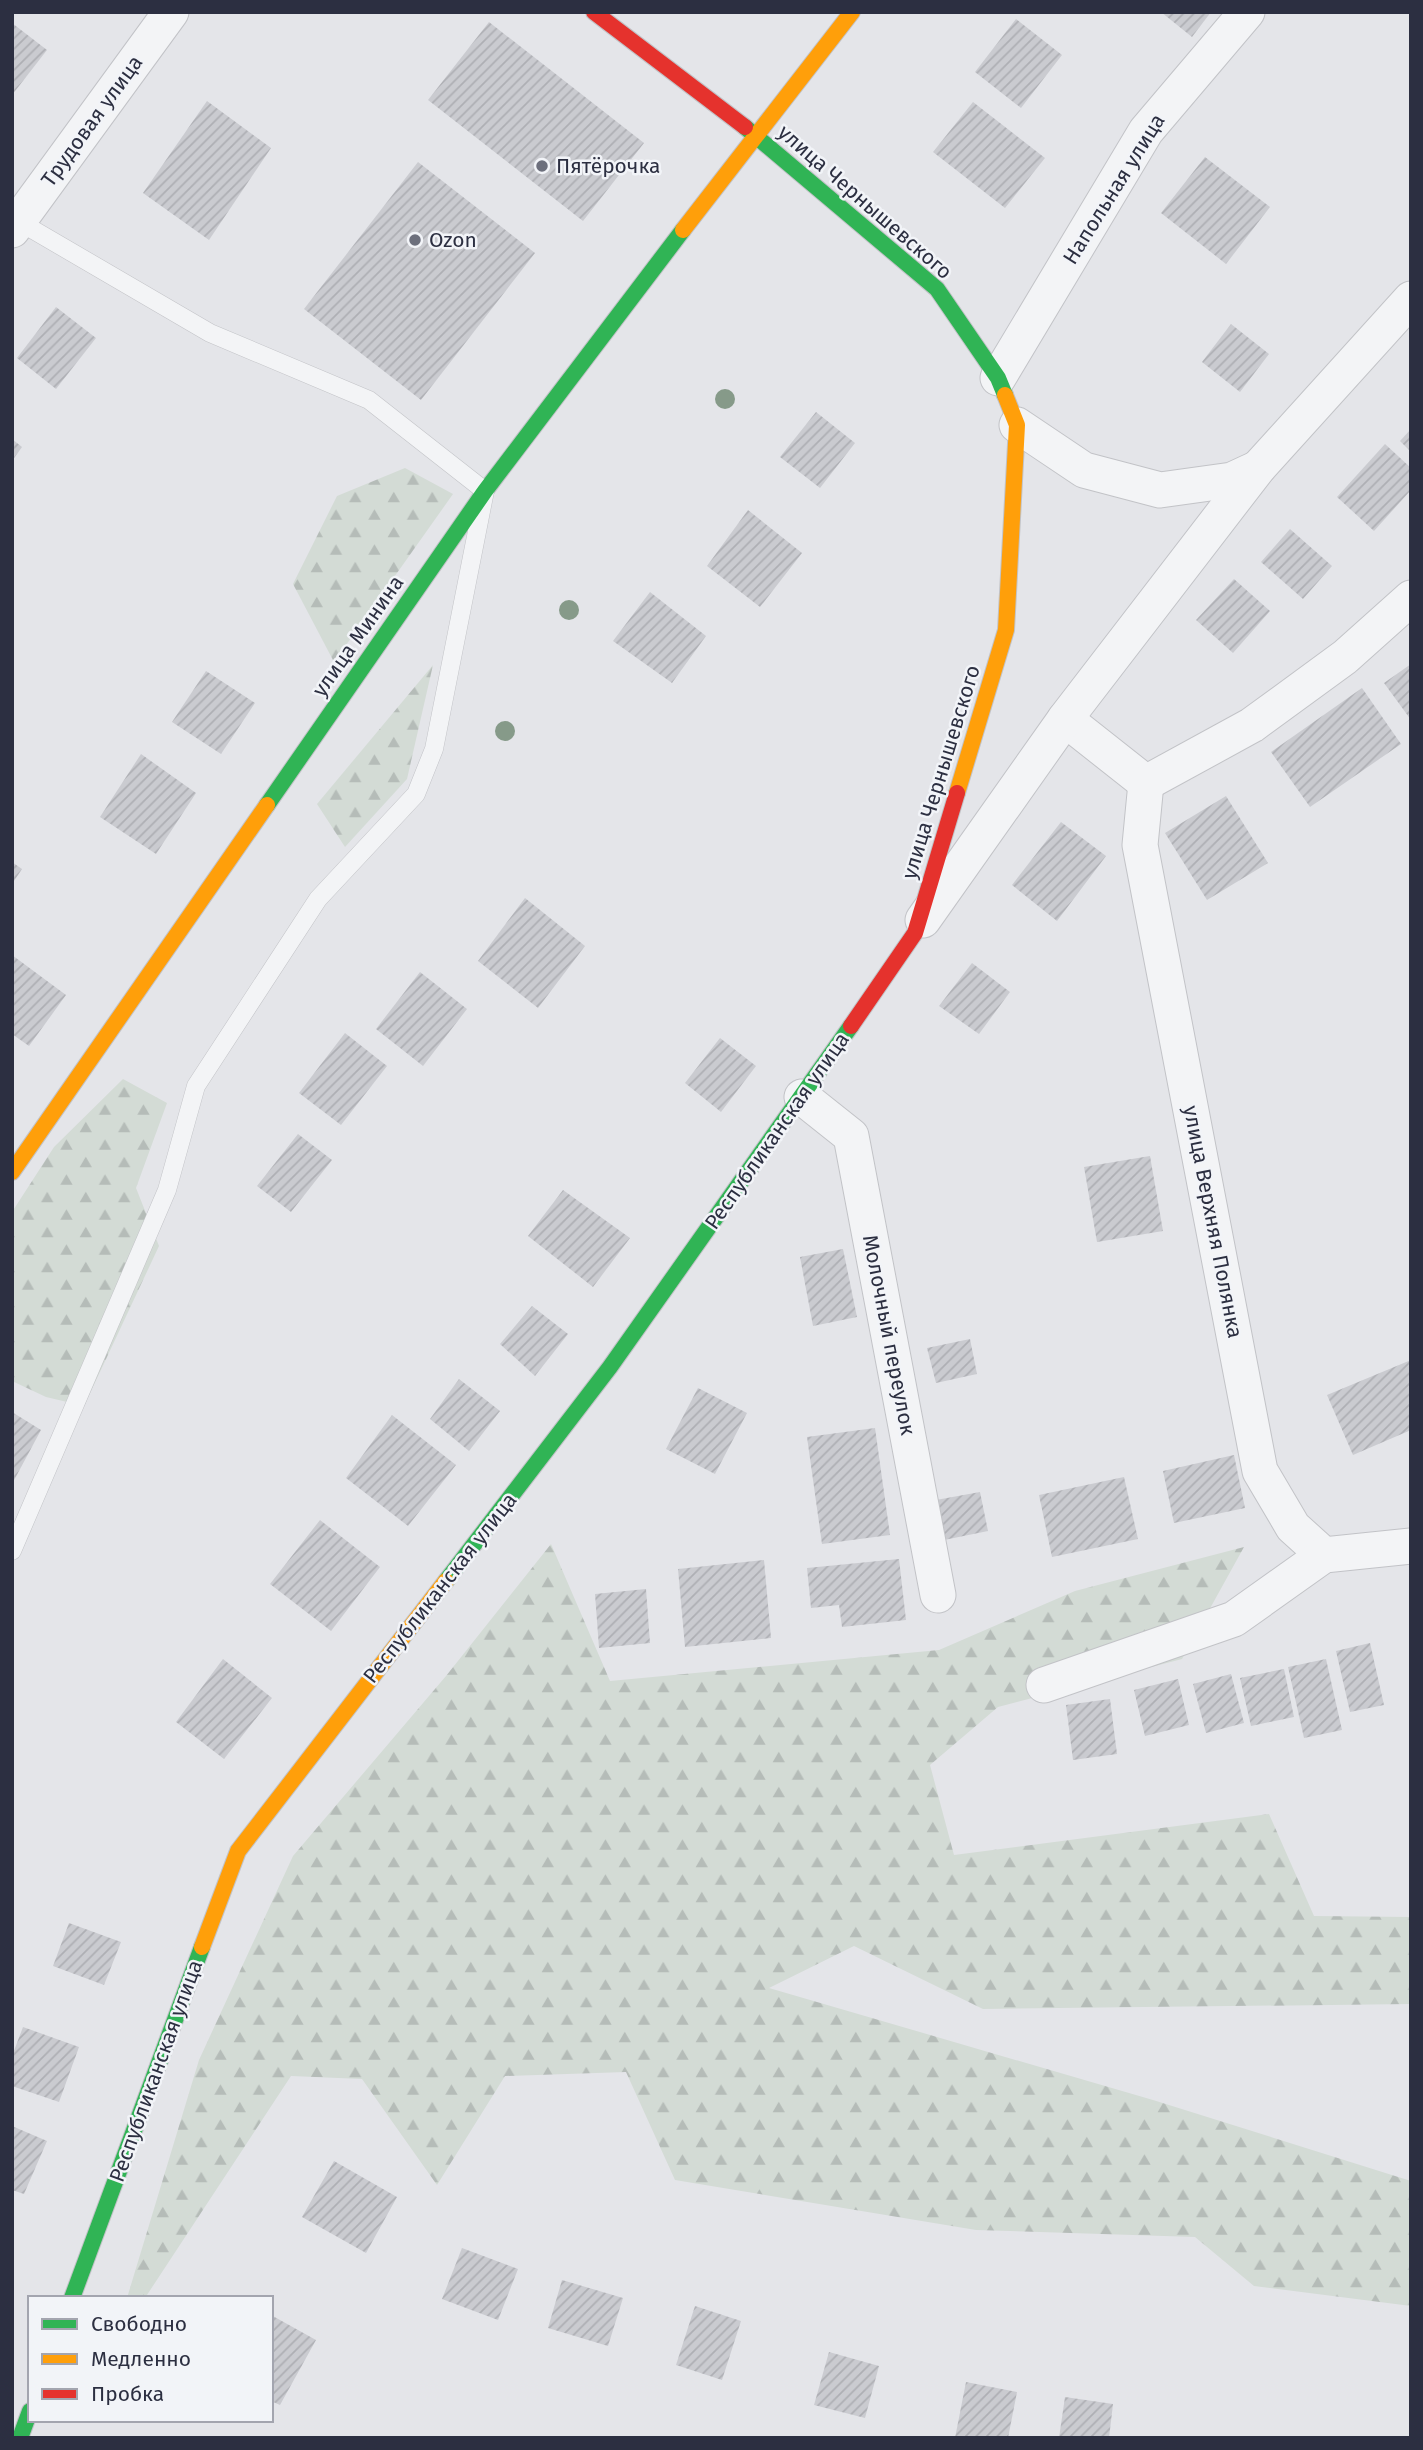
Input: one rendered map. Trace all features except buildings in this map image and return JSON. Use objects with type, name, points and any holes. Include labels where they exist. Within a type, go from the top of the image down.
[{"type":"street","name":"Трудовая улица","points":[[14,223],[171,12]]},
{"type":"street","name":"улица Чернышевского","points":[[594,12],[755,135],[937,289],[998,378],[1017,425],[1006,630],[915,933]]},
{"type":"street","name":"улица Минина","points":[[12,1172],[485,491],[755,135],[852,12]]},
{"type":"street","name":"Напольная улица","points":[[998,378],[1146,131],[1247,12]]},
{"type":"street","points":[[915,933],[1065,719],[1258,468],[1411,299]]},
{"type":"street","points":[[1017,425],[1084,470],[1160,490],[1232,480],[1258,468]]},
{"type":"street","points":[[1065,719],[1146,783],[1252,724],[1345,657],[1411,598]]},
{"type":"street","name":"улица Верхняя Полянка","points":[[1146,783],[1140,845],[1260,1471],[1293,1527],[1324,1555]]},
{"type":"street","name":"Республиканская улица","points":[[73,2296],[238,1851],[610,1367],[915,933]]},
{"type":"street","name":"Молочный переулок","points":[[802,1097],[851,1136],[938,1595]]},
{"type":"street","points":[[1044,1685],[1234,1619],[1324,1555],[1411,1546]]},
{"type":"street","points":[[20,2438],[28,2416]]},
{"type":"lane","points":[[12,1551],[167,1190],[196,1086],[318,900],[416,794],[434,749],[485,491],[369,400],[210,333],[14,223]]},
{"type":"green space","points":[[405,468],[453,494],[334,662],[293,584],[337,496]]},
{"type":"green space","points":[[433,665],[407,779],[345,847],[317,804]]},
{"type":"green space","points":[[123,1079],[167,1103],[136,1188],[159,1246],[84,1406],[46,1397],[12,1381],[12,1212],[54,1147]]},
{"type":"green space","points":[[551,1544],[610,1681],[939,1650],[1075,1591],[1244,1547],[1182,1659],[998,1707],[930,1765],[954,1855],[1269,1814],[1314,1916],[1411,1917],[1411,2004],[983,2009],[854,1946],[769,1988],[1153,2100],[1411,2181],[1411,2306],[1254,2286],[1195,2237],[976,2230],[675,2180],[626,2072],[505,2076],[437,2185],[362,2079],[291,2076],[146,2296],[128,2296],[199,2060],[293,1856],[446,1676]]},
{"type":"traffic: fast","points":[[745,127],[937,289],[998,378],[1005,395]]},
{"type":"traffic: fast","points":[[267,805],[485,491],[683,230]]},
{"type":"traffic: fast","points":[[446,1581],[610,1367],[851,1026]]},
{"type":"traffic: fast","points":[[73,2296],[202,1947]]},
{"type":"traffic: fast","points":[[20,2438],[28,2416]]},
{"type":"traffic: slow","points":[[683,230],[852,12]]},
{"type":"traffic: slow","points":[[957,793],[1006,630],[1017,425],[1005,395]]},
{"type":"traffic: slow","points":[[12,1172],[267,805]]},
{"type":"traffic: slow","points":[[202,1947],[238,1851],[446,1581]]},
{"type":"traffic: jam","points":[[594,12],[745,127]]},
{"type":"traffic: jam","points":[[851,1026],[915,933],[957,793]]},
{"type":"place","name":"Пятёрочка","points":[[542,166]]},
{"type":"place","name":"Ozon","points":[[415,240]]}]
